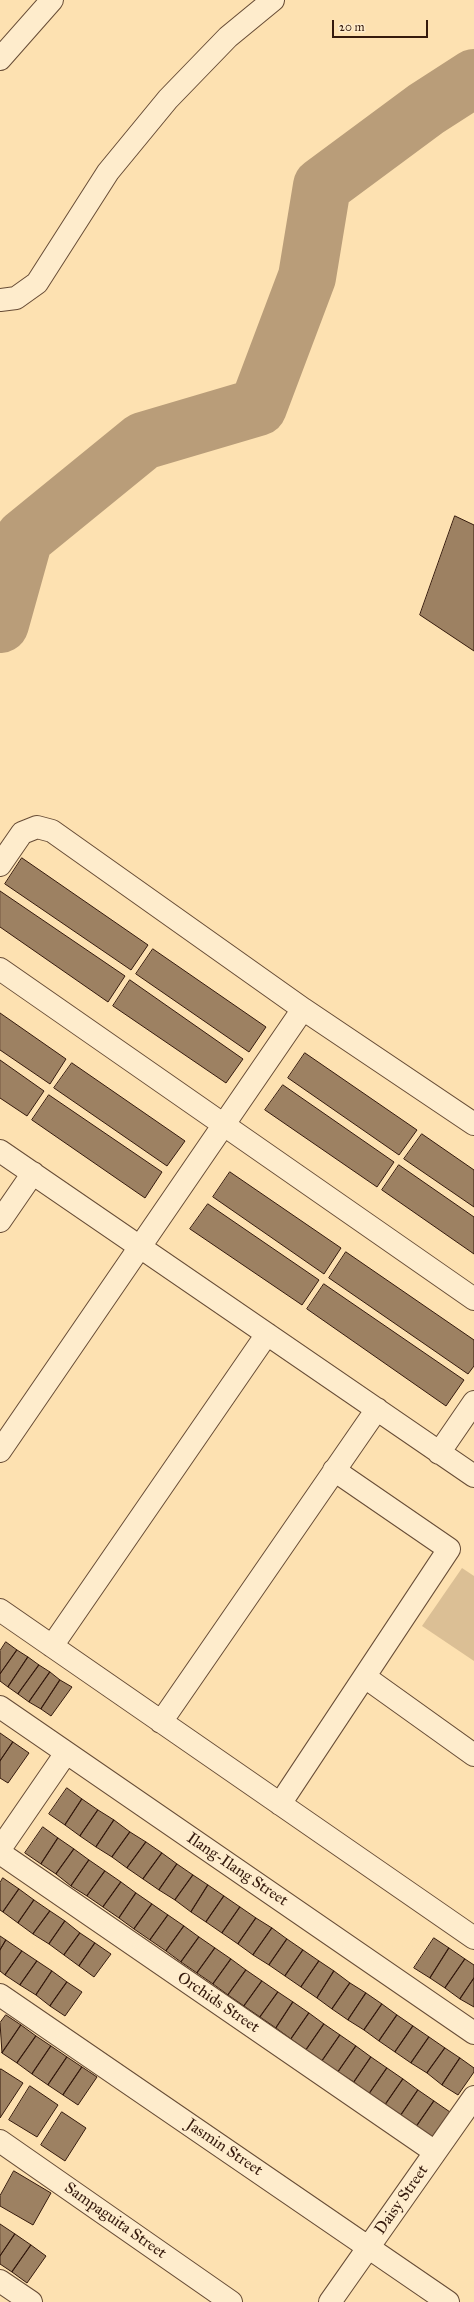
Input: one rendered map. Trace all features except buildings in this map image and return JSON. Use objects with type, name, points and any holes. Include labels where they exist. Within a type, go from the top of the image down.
[{"type":"street","points":[[0,59],[52,0]]},
{"type":"street","points":[[0,300],[16,298],[38,283],[108,172],[168,99],[228,37],[273,0]]},
{"type":"street","points":[[0,865],[22,833],[37,827],[52,831],[303,1009],[474,1124]]},
{"type":"street","points":[[0,969],[474,1299]]},
{"type":"street","points":[[0,1451],[303,1009]]},
{"type":"street","points":[[0,1151],[474,1476]]},
{"type":"street","points":[[0,1221],[33,1174]]},
{"type":"street","points":[[52,1646],[267,1334]]},
{"type":"street","points":[[439,1452],[474,1402]]},
{"type":"street","points":[[161,1722],[377,1409]]},
{"type":"street","points":[[280,1804],[450,1549],[334,1470]]},
{"type":"street","points":[[0,1610],[474,1938]]},
{"type":"street","points":[[364,1677],[474,1755]]},
{"type":"street","name":"Ilang-Ilang Street","points":[[0,1707],[474,2033]]},
{"type":"street","points":[[0,1849],[66,1753]]},
{"type":"street","name":"Orchids Street","points":[[0,1854],[435,2152]]},
{"type":"street","name":"Jasmin Street","points":[[0,1995],[448,2302]]},
{"type":"street","name":"Daisy Street","points":[[330,2302],[474,2097]]},
{"type":"street","name":"Sampaguita Street","points":[[0,2141],[231,2302]]},
{"type":"street","points":[[0,2281],[31,2302]]},
{"type":"shaded area","points":[[462,1568],[474,1576],[474,1661],[422,1626]]},
{"type":"waterway","points":[[0,624],[24,538],[143,441],[258,407],[307,277],[322,186],[426,109],[474,78]]}]
